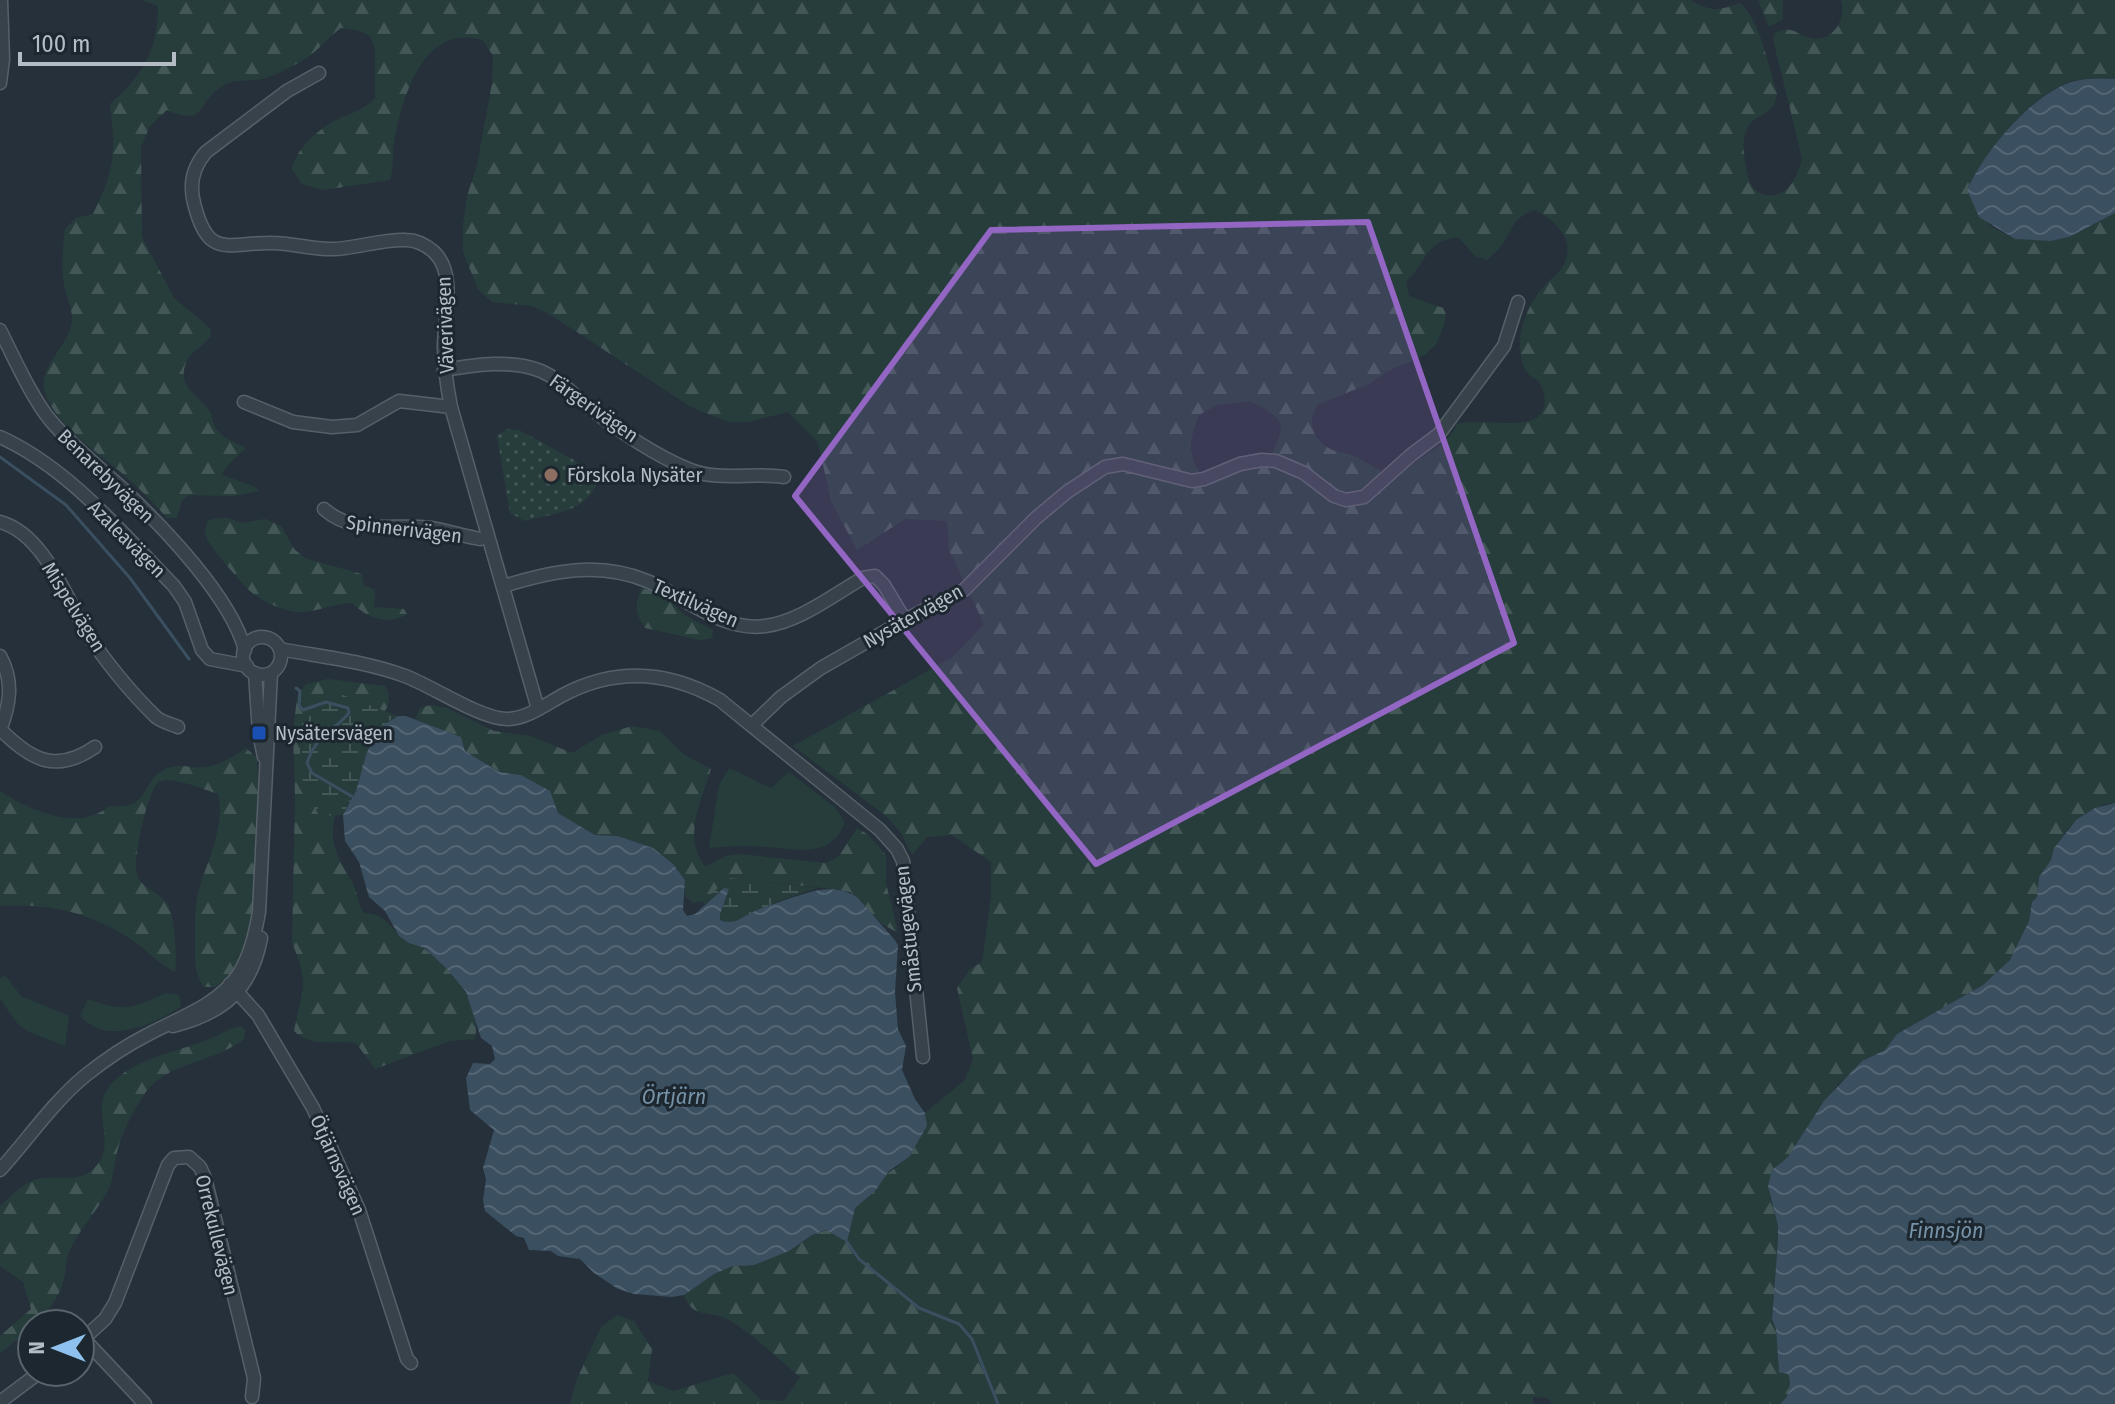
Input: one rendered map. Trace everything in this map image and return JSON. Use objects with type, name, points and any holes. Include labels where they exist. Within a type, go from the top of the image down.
[{"type":"street","points":[[0,83],[1,0]]},
{"type":"street","name":"Väverivägen","points":[[319,73],[287,91],[228,133],[198,161],[192,196],[201,224],[215,243],[232,246],[268,242],[335,249],[405,239],[417,241],[437,255],[446,273],[444,370],[451,407],[538,709]]},
{"type":"street","name":"Nysätervägen","points":[[752,725],[800,681],[964,590],[1036,518],[1067,492],[1114,465],[1192,481],[1240,464],[1276,461],[1304,473],[1334,496],[1346,500],[1364,497],[1439,434],[1504,346],[1518,302]]},
{"type":"street","name":"Benarebyvägen","points":[[0,330],[48,418],[142,510],[196,567],[229,610],[261,638]]},
{"type":"street","name":"Färgerivägen","points":[[444,370],[507,364],[538,370],[553,377],[595,412],[666,458],[692,471],[739,478],[763,474],[784,477]]},
{"type":"street","points":[[244,402],[293,422],[332,427],[357,425],[399,401],[451,407]]},
{"type":"street","name":"Azaleavägen","points":[[0,437],[48,465],[122,533],[174,586],[185,602],[205,655],[224,663]]},
{"type":"street","name":"Spinnerivägen","points":[[324,509],[341,522],[356,525],[429,528],[480,539],[488,537]]},
{"type":"street","name":"Mispelvägen","points":[[0,522],[22,534],[54,571],[86,631],[158,719],[178,727]]},
{"type":"street","name":"Textilvägen","points":[[504,586],[566,570],[604,569],[648,581],[709,614],[751,627],[790,619],[863,578],[875,576],[905,620]]},
{"type":"street","name":"Benarebyvägen","points":[[229,610],[244,651]]},
{"type":"street","points":[[224,663],[244,651],[251,641],[261,638],[272,640],[280,649],[304,655],[348,659],[385,669],[498,718],[515,718],[601,679],[627,675],[655,676],[697,687],[752,725]]},
{"type":"street","points":[[0,1170],[59,1100],[111,1056],[144,1036],[204,1017],[234,988],[257,956],[261,939],[259,912],[266,763],[275,668],[280,649]]},
{"type":"street","points":[[244,651],[251,670],[266,763]]},
{"type":"street","points":[[224,663],[251,670],[275,668],[304,655]]},
{"type":"street","points":[[0,656],[10,686],[10,698],[1,730],[21,749],[53,762],[72,760],[95,747]]},
{"type":"street","name":"Småstugevägen","points":[[752,725],[880,830],[897,849],[903,861],[923,1057]]},
{"type":"street","name":"Ötjärnsvägen","points":[[234,988],[258,1015],[313,1108],[359,1210],[407,1359],[411,1363]]},
{"type":"street","name":"Orrekullevägen","points":[[96,1328],[115,1303],[168,1165],[174,1158],[189,1157],[200,1167],[205,1178],[254,1378],[252,1397]]},
{"type":"street","points":[[96,1355],[145,1404]]},
{"type":"street","points":[[0,1402],[19,1388]]},
{"type":"highlighted area","points":[[1368,222],[1514,643],[1096,864],[795,496],[991,230]]},
{"type":"green space","points":[[142,0],[1690,0],[1715,9],[1740,3],[1758,32],[1777,93],[1772,107],[1751,122],[1746,131],[1745,162],[1749,181],[1754,188],[1762,194],[1774,195],[1791,185],[1802,158],[1773,39],[1775,33],[1790,30],[1811,38],[1826,37],[1840,21],[1841,0],[2115,0],[2115,79],[2077,80],[2045,95],[1998,141],[1967,190],[1990,226],[2015,239],[2051,241],[2069,237],[2115,213],[2115,803],[2104,804],[2070,826],[2054,848],[2051,860],[2039,877],[2037,897],[2032,902],[2029,921],[2010,960],[1983,985],[1897,1034],[1885,1050],[1862,1061],[1854,1072],[1838,1084],[1788,1157],[1772,1170],[1770,1197],[1778,1226],[1778,1240],[1772,1319],[1776,1329],[1779,1371],[1788,1373],[1790,1382],[1783,1401],[1780,1404],[1552,1404],[1548,1398],[1533,1397],[1533,1404],[570,1404],[577,1379],[601,1327],[617,1315],[634,1321],[652,1349],[648,1381],[674,1391],[733,1373],[761,1400],[784,1401],[800,1377],[743,1329],[725,1318],[696,1311],[684,1295],[713,1274],[733,1266],[754,1265],[827,1230],[875,1191],[882,1178],[909,1157],[927,1126],[925,1113],[965,1080],[973,1059],[957,988],[970,969],[982,962],[991,897],[991,862],[952,835],[927,837],[912,855],[901,833],[886,816],[793,746],[953,657],[984,624],[949,550],[947,521],[905,519],[857,550],[831,501],[818,442],[788,412],[748,422],[728,422],[691,407],[551,315],[532,306],[492,302],[478,289],[463,252],[463,225],[492,83],[493,56],[483,40],[462,37],[445,42],[419,68],[403,105],[390,180],[323,190],[302,184],[292,169],[301,149],[317,133],[375,98],[375,48],[370,36],[360,31],[341,28],[313,53],[292,66],[263,79],[230,82],[216,90],[196,114],[180,115],[167,110],[150,126],[141,147],[142,237],[174,298],[210,328],[211,336],[188,359],[184,378],[190,390],[210,412],[218,431],[246,448],[222,475],[260,491],[232,496],[189,495],[182,500],[177,518],[167,518],[61,419],[45,393],[44,380],[69,333],[72,320],[63,277],[65,229],[76,218],[93,214],[106,185],[112,161],[110,104],[140,72],[152,49],[158,6]],"holes":[[[1534,210],[1557,225],[1566,239],[1567,248],[1562,268],[1533,301],[1520,336],[1524,368],[1538,381],[1544,393],[1545,403],[1540,415],[1524,422],[1457,424],[1446,440],[1397,479],[1322,443],[1312,427],[1313,415],[1319,404],[1369,384],[1388,371],[1425,355],[1436,344],[1446,314],[1443,308],[1409,296],[1406,282],[1433,247],[1448,239],[1459,238],[1475,256],[1487,260],[1501,247],[1517,221]],[[1250,401],[1273,415],[1281,427],[1266,467],[1229,474],[1209,484],[1196,467],[1191,452],[1192,435],[1199,415],[1217,405]]]},
{"type":"green space","points":[[1758,0],[1783,0],[1783,19],[1769,27]]},
{"type":"green space","name":"Förskola Nysäter","points":[[507,429],[519,430],[596,472],[599,478],[594,490],[579,505],[559,513],[525,521],[510,513],[497,436]]},
{"type":"green space","points":[[228,518],[241,523],[265,519],[281,526],[295,550],[307,559],[362,574],[364,585],[375,590],[374,607],[404,609],[407,614],[385,620],[364,613],[352,603],[297,612],[267,602],[247,588],[210,544],[206,527],[208,521]]},
{"type":"green space","points":[[642,588],[664,595],[684,615],[713,630],[712,638],[700,640],[645,628],[637,608]]},
{"type":"green space","points":[[328,679],[385,686],[389,694],[388,706],[370,734],[337,806],[333,838],[338,857],[364,913],[383,919],[404,939],[423,948],[446,967],[463,989],[474,1013],[476,1026],[475,1039],[450,1041],[375,1069],[356,1043],[308,1040],[294,1031],[303,978],[292,943],[293,733],[297,697],[306,684]]},
{"type":"green space","points":[[327,689],[398,716],[381,728],[376,736],[358,786],[343,815],[319,816],[300,774],[300,718]]},
{"type":"green space","points":[[432,705],[447,708],[494,731],[531,736],[572,753],[602,735],[632,726],[660,731],[683,754],[711,769],[694,831],[698,855],[705,867],[726,856],[739,854],[826,863],[839,856],[857,828],[867,834],[886,855],[886,883],[898,933],[884,925],[850,892],[833,889],[730,878],[703,901],[693,903],[685,896],[685,880],[673,864],[653,848],[618,836],[595,835],[558,813],[550,791],[521,775],[500,772],[465,751],[460,737],[415,719],[421,707]]},
{"type":"green space","points":[[246,748],[257,758],[259,812],[255,903],[248,946],[230,974],[216,987],[204,987],[198,977],[195,925],[197,897],[218,830],[218,794],[164,780],[159,782],[150,796],[143,823],[136,870],[141,881],[168,905],[175,937],[175,972],[119,932],[87,917],[54,908],[0,906],[0,791],[54,816],[83,818],[109,806],[123,806],[140,799],[152,780],[168,768],[212,766]]},
{"type":"green space","points":[[729,768],[771,788],[789,772],[836,808],[845,822],[839,834],[823,847],[813,849],[709,848],[719,785]]},
{"type":"green space","points":[[730,878],[817,888],[776,902],[734,923],[720,921],[729,890],[724,888],[704,905],[703,901]]},
{"type":"green space","points":[[5,975],[21,996],[69,1016],[65,1046],[27,1031],[17,1023],[0,999],[0,978]]},
{"type":"green space","points":[[166,993],[179,995],[181,1007],[130,1030],[104,1030],[80,1016],[88,999],[110,1006],[127,1007]]},
{"type":"green space","points":[[241,1026],[245,1030],[244,1039],[169,1073],[148,1089],[123,1134],[108,1190],[69,1252],[59,1292],[49,1308],[31,1308],[23,1282],[0,1266],[0,1206],[34,1180],[75,1177],[97,1165],[105,1144],[102,1105],[107,1090],[117,1078],[147,1061]]},
{"type":"green space","points":[[16,1322],[16,1341],[0,1353],[0,1336]]},
{"type":"water","points":[[2115,79],[2115,213],[2069,237],[2051,241],[2015,239],[1979,217],[1967,190],[1985,159],[2010,127],[2055,89],[2081,80]]},
{"type":"water","name":"Örtjärn","points":[[398,716],[406,716],[461,737],[465,751],[499,772],[521,775],[550,791],[558,813],[595,835],[618,836],[653,848],[673,864],[685,880],[683,910],[687,916],[695,914],[724,888],[729,889],[720,920],[730,922],[803,894],[839,890],[857,897],[894,939],[898,945],[895,992],[898,1029],[906,1046],[902,1070],[925,1113],[927,1126],[909,1157],[889,1171],[875,1191],[855,1208],[847,1242],[826,1230],[812,1235],[789,1251],[754,1265],[733,1266],[714,1274],[684,1295],[634,1294],[618,1289],[580,1259],[558,1256],[551,1251],[529,1250],[524,1238],[516,1236],[485,1211],[486,1179],[483,1168],[494,1130],[470,1110],[466,1078],[473,1063],[490,1064],[495,1059],[492,1046],[481,1038],[466,992],[448,970],[425,948],[399,936],[385,911],[369,897],[359,862],[345,841],[343,815],[356,791],[367,752],[382,726]]},
{"type":"water","name":"Finnsjön","points":[[2115,803],[2115,1404],[1780,1404],[1788,1394],[1790,1382],[1788,1374],[1779,1372],[1776,1329],[1772,1319],[1778,1226],[1768,1186],[1772,1170],[1788,1157],[1824,1101],[1862,1061],[1885,1050],[1897,1034],[1983,985],[2010,960],[2029,921],[2032,902],[2037,897],[2039,877],[2051,860],[2054,848],[2076,820],[2095,808]]},
{"type":"waterway","points":[[0,457],[66,505],[130,578],[189,659]]},
{"type":"waterway","points":[[296,688],[300,691],[299,706],[303,710],[326,702],[348,708],[349,713],[320,740],[307,763],[312,773],[353,797]]},
{"type":"waterway","points":[[847,1242],[859,1259],[919,1308],[959,1324],[972,1339],[998,1404]]},
{"type":"place","name":"Förskola Nysäter","points":[[551,475]]},
{"type":"place","name":"Nysätersvägen","points":[[259,733]]}]
